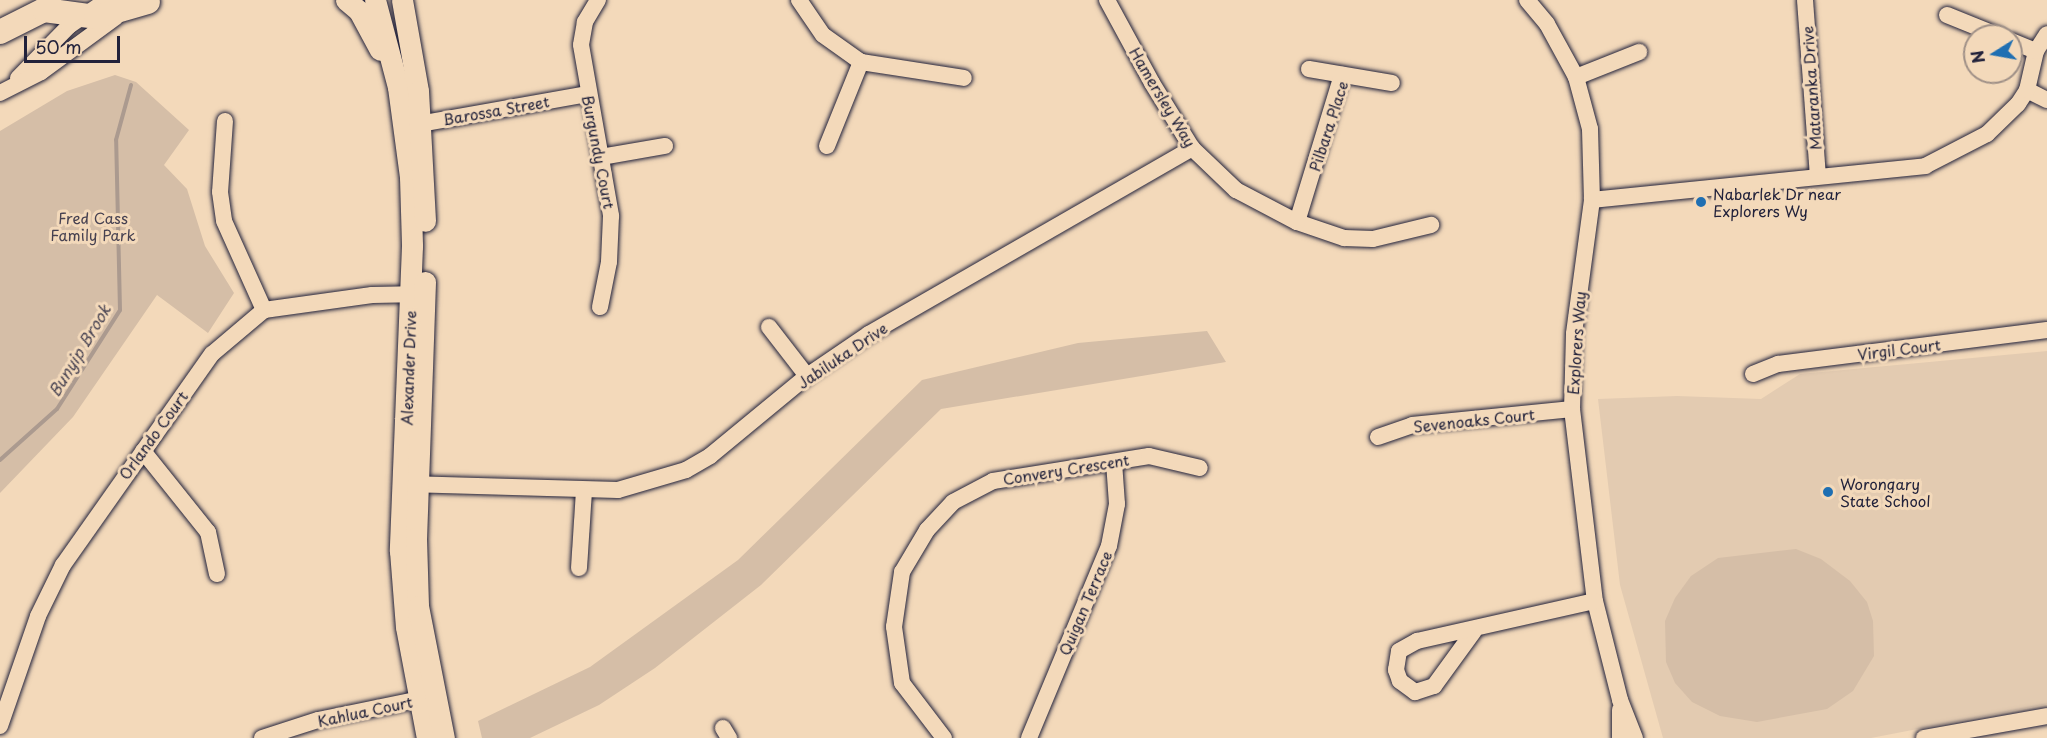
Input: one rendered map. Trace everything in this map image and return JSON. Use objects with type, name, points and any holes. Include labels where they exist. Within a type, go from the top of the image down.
[{"type":"highway","points":[[0,32],[44,10],[96,17],[152,1]]},
{"type":"main road","points":[[346,0],[359,11],[374,37],[409,120]]},
{"type":"main road","name":"Alexander Drive","points":[[375,0],[409,120]]},
{"type":"main road","name":"Alexander Drive","points":[[402,0],[418,294],[411,484],[403,595],[427,698],[444,738]]},
{"type":"main road","name":"Alexander Drive","points":[[427,698],[427,738]]},
{"type":"street","points":[[1,92],[82,15],[107,0]]},
{"type":"street","name":"Burgundy Court","points":[[598,0],[581,39],[611,233],[600,307]]},
{"type":"street","points":[[799,0],[823,35],[861,62],[964,78]]},
{"type":"street","name":"Hamersley Way","points":[[1107,0],[1152,84],[1192,148],[1236,190],[1297,222],[1359,240],[1431,225]]},
{"type":"street","name":"Explorers Way","points":[[1527,0],[1547,24],[1576,77],[1590,129],[1592,200],[1574,334],[1572,409],[1595,601],[1620,700],[1635,738]]},
{"type":"street","name":"Mataranka Drive","points":[[1805,0],[1818,175]]},
{"type":"street","points":[[1,92],[41,72],[109,21],[152,1]]},
{"type":"street","points":[[1947,15],[1969,24]]},
{"type":"street","points":[[1592,200],[1818,175],[1925,166],[1987,134],[2019,104],[2027,90],[2036,51],[2047,34]]},
{"type":"street","points":[[2023,46],[2036,51]]},
{"type":"street","points":[[1576,77],[1639,52]]},
{"type":"street","points":[[827,146],[861,62]]},
{"type":"street","points":[[1309,69],[1342,75]]},
{"type":"street","name":"Pilbara Place","points":[[1297,222],[1342,75],[1392,83]]},
{"type":"street","points":[[2027,90],[2047,100]]},
{"type":"street","name":"Barossa Street","points":[[409,120],[588,94]]},
{"type":"street","points":[[225,121],[220,192],[224,221],[264,310],[418,294]]},
{"type":"street","points":[[601,157],[665,146]]},
{"type":"street","name":"Jabiluka Drive","points":[[411,484],[584,491],[644,485],[686,470],[710,456],[807,376],[909,311],[1192,148]]},
{"type":"street","name":"Orlando Court","points":[[0,726],[31,635],[63,564],[212,354],[264,310]]},
{"type":"street","points":[[769,327],[807,376]]},
{"type":"street","name":"Virgil Court","points":[[1753,374],[1778,364],[2047,330]]},
{"type":"street","name":"Sevenoaks Court","points":[[1378,437],[1412,425],[1572,409]]},
{"type":"street","points":[[143,451],[207,532],[217,574]]},
{"type":"street","name":"Convery Crescent","points":[[944,738],[902,683],[894,627],[902,572],[927,530],[953,502],[993,481],[1149,456],[1200,468]]},
{"type":"street","name":"Quigan Terrace","points":[[1029,738],[1109,546],[1118,504],[1114,462]]},
{"type":"street","points":[[579,568],[584,491]]},
{"type":"street","points":[[1474,631],[1434,686],[1415,692],[1400,681],[1396,659],[1407,646],[1595,601]]},
{"type":"street","name":"Kahlua Court","points":[[262,738],[318,720],[427,698]]},
{"type":"street","name":"Explorers Way","points":[[1620,700],[1620,738]]},
{"type":"street","points":[[1924,738],[2047,716]]},
{"type":"shaded area","name":"Worongary State School","points":[[2047,351],[2047,704],[1871,738],[1663,738],[1620,585],[1598,399],[1677,396],[1761,399],[1800,374]]},
{"type":"green space","name":"Fred Cass Family Park","points":[[115,75],[136,82],[189,130],[164,165],[187,189],[205,246],[234,293],[208,333],[157,295],[73,417],[0,493],[0,131],[67,91]]},
{"type":"green space","points":[[1207,331],[1226,362],[941,409],[761,585],[655,668],[599,705],[530,738],[482,738],[478,721],[590,667],[738,560],[922,380],[1078,343]]},
{"type":"green space","points":[[1796,549],[1821,559],[1850,581],[1867,602],[1873,621],[1874,656],[1853,691],[1827,709],[1757,722],[1720,716],[1692,702],[1675,683],[1666,662],[1665,621],[1675,598],[1691,576],[1718,558]]},
{"type":"waterway","name":"Bunyip Brook","points":[[0,460],[57,409],[120,310],[116,140],[131,85]]},
{"type":"place","name":"Nabarlek Dr near Explorers Wy","points":[[1701,202]]},
{"type":"place","name":"Worongary State School","points":[[1828,492]]}]
